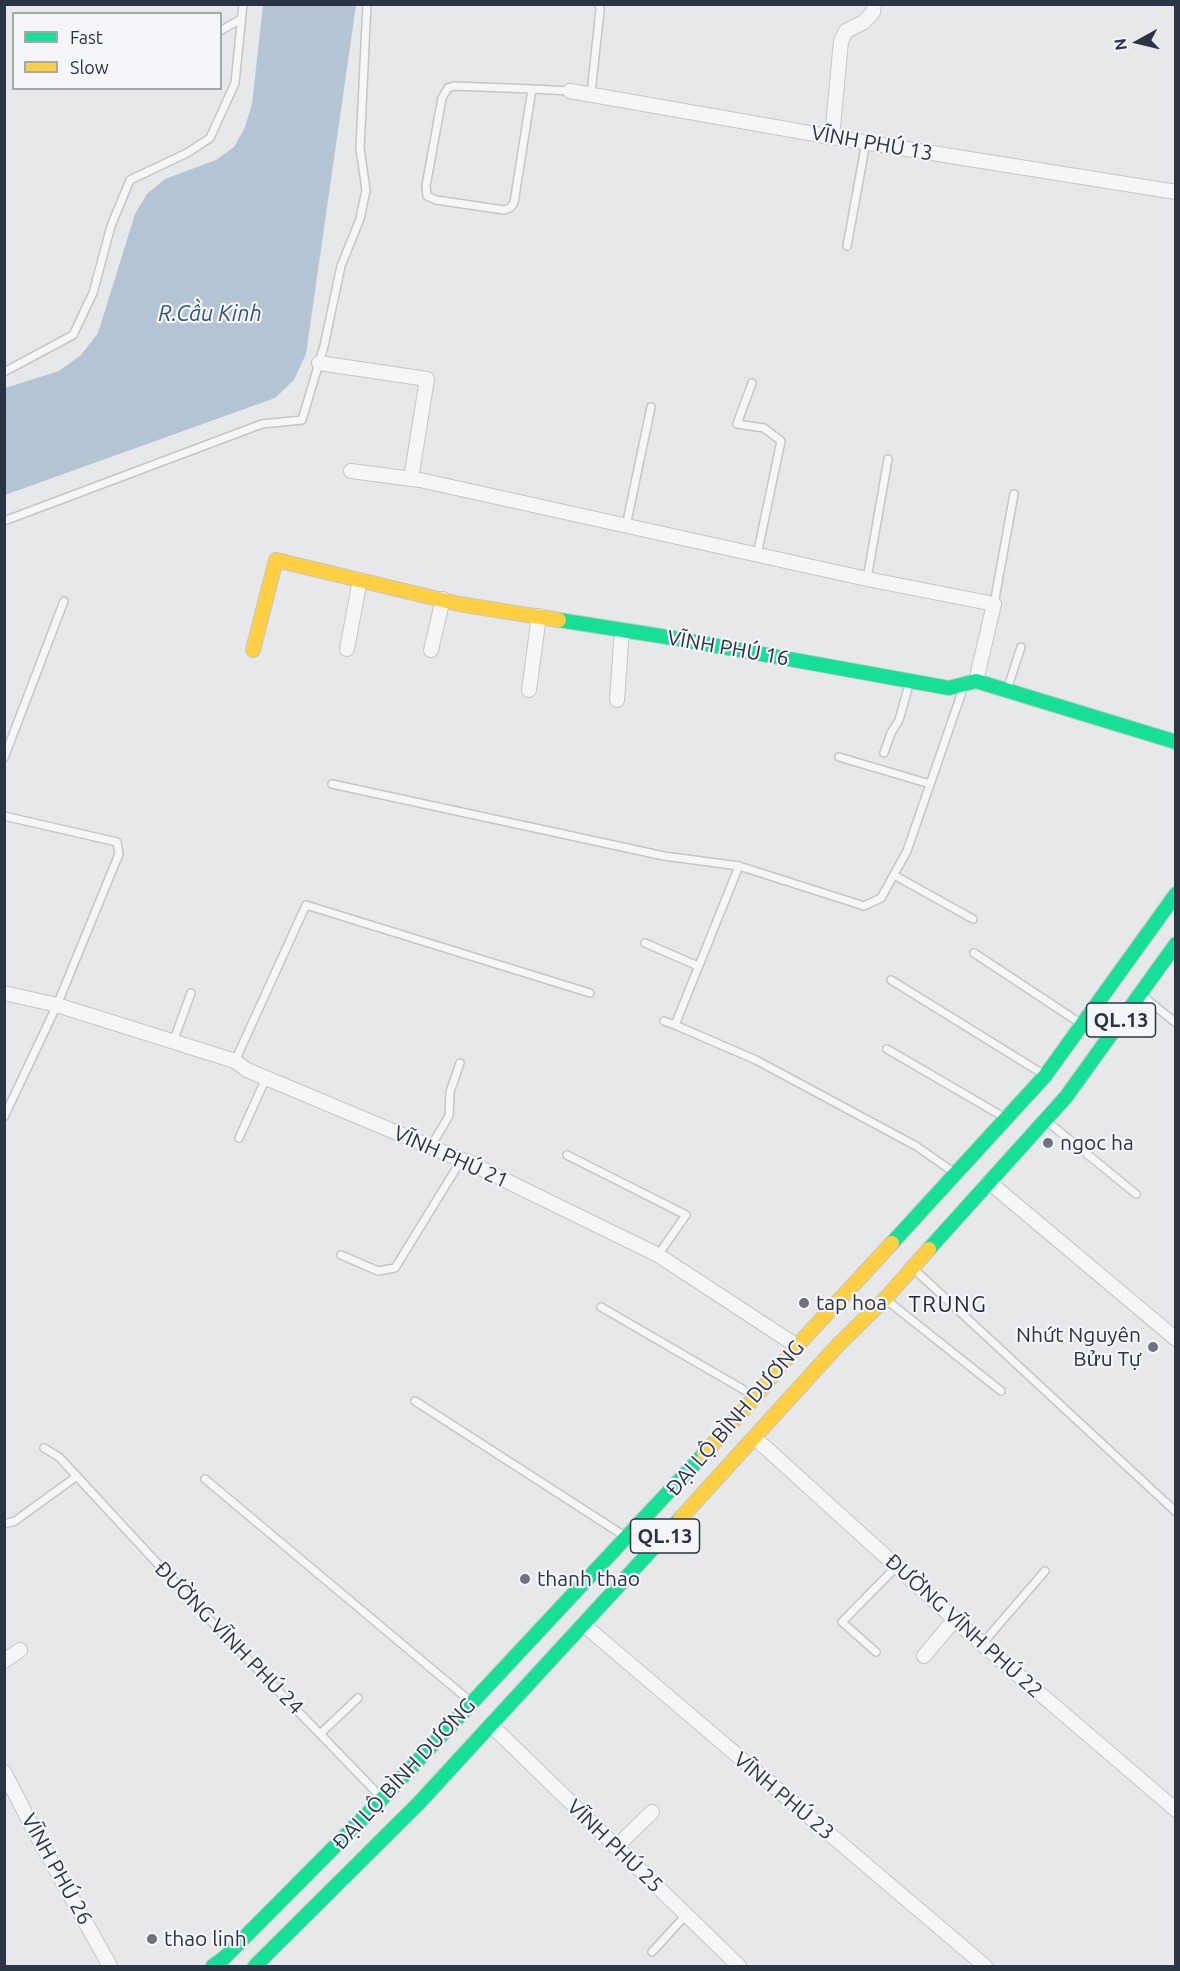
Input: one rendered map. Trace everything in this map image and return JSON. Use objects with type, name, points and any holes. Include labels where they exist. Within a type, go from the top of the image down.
[{"type":"main road","name":"VĨNH PHÚ 16","points":[[253,650],[276,560],[443,599],[539,616],[949,688],[970,682],[1007,690],[1176,742]]},
{"type":"main road","name":"ĐẠI LỘ BÌNH DƯƠNG","points":[[259,1965],[419,1803],[755,1438],[809,1355],[956,1174],[1045,1076],[1176,894]]},
{"type":"main road","name":"ĐẠI LỘ BÌNH DƯƠNG","points":[[213,1966],[224,1958],[382,1799],[756,1397],[885,1299],[1066,1097],[1176,944]]},
{"type":"street","points":[[832,137],[841,41],[846,31],[864,22],[873,12],[874,4]]},
{"type":"street","name":"VĨNH PHÚ 13","points":[[570,91],[832,137],[1176,192]]},
{"type":"street","points":[[319,363],[427,379],[411,479]]},
{"type":"street","points":[[351,471],[411,479],[867,579],[994,604],[970,682]]},
{"type":"street","points":[[347,649],[360,580]]},
{"type":"street","points":[[431,650],[443,599]]},
{"type":"street","points":[[529,690],[539,616]]},
{"type":"street","points":[[617,700],[622,630]]},
{"type":"street","name":"VĨNH PHÚ 21","points":[[4,993],[57,1005],[235,1061],[247,1070],[462,1159],[658,1255],[809,1355]]},
{"type":"street","points":[[989,1182],[1176,1339]]},
{"type":"street","name":"ĐƯỜNG VĨNH PHÚ 22","points":[[755,1438],[982,1644],[1176,1810]]},
{"type":"street","points":[[924,1656],[955,1619]]},
{"type":"street","name":"VĨNH PHÚ 23","points":[[584,1625],[980,1965]]},
{"type":"street","points":[[4,1661],[20,1650]]},
{"type":"street","name":"VĨNH PHÚ 25","points":[[491,1725],[739,1966]]},
{"type":"street","name":"VĨNH PHÚ 26","points":[[4,1772],[110,1966]]},
{"type":"street","points":[[616,1847],[652,1812]]},
{"type":"lane","points":[[4,372],[73,335],[93,293],[111,226],[129,180],[187,153],[210,138],[235,84],[243,4]]},
{"type":"lane","points":[[4,521],[262,424],[302,420],[319,363],[341,266],[360,219],[366,190],[360,148],[367,4]]},
{"type":"lane","points":[[591,93],[600,10],[598,4]]},
{"type":"lane","points":[[222,30],[241,19]]},
{"type":"lane","points":[[532,89],[514,203],[510,208],[504,210],[436,200],[427,196],[426,186],[444,92],[448,88],[454,86],[532,89],[570,91]]},
{"type":"lane","points":[[847,246],[866,142]]},
{"type":"lane","points":[[752,383],[737,424],[764,428],[781,441],[757,555]]},
{"type":"lane","points":[[626,526],[651,406]]},
{"type":"lane","points":[[867,579],[888,459]]},
{"type":"lane","points":[[994,604],[1014,495]]},
{"type":"lane","points":[[4,758],[63,602]]},
{"type":"lane","points":[[1007,690],[1021,647]]},
{"type":"lane","points":[[884,753],[891,733],[900,720],[910,681]]},
{"type":"lane","points":[[332,784],[664,856],[739,866],[864,906],[881,898],[906,851],[970,682]]},
{"type":"lane","points":[[839,756],[930,784]]},
{"type":"lane","points":[[4,816],[117,842],[119,854],[57,1005],[4,1117]]},
{"type":"lane","points":[[675,1025],[739,866]]},
{"type":"lane","points":[[894,875],[973,920]]},
{"type":"lane","points":[[235,1061],[306,905],[590,993]]},
{"type":"lane","points":[[645,943],[698,966]]},
{"type":"lane","points":[[974,953],[1082,1024]]},
{"type":"lane","points":[[891,980],[1045,1076]]},
{"type":"lane","points":[[174,1042],[191,993]]},
{"type":"lane","points":[[1140,994],[1176,1023]]},
{"type":"lane","points":[[664,1021],[756,1060],[916,1146],[956,1174]]},
{"type":"lane","points":[[886,1049],[1006,1119]]},
{"type":"lane","points":[[431,1146],[449,1116],[450,1092],[460,1063]]},
{"type":"lane","points":[[239,1138],[266,1078]]},
{"type":"lane","points":[[1044,1119],[1136,1194]]},
{"type":"lane","points":[[567,1155],[686,1215],[658,1255]]},
{"type":"lane","points":[[341,1255],[378,1271],[395,1268],[462,1159]]},
{"type":"lane","points":[[912,1267],[1176,1512]]},
{"type":"lane","points":[[885,1299],[1001,1391]]},
{"type":"lane","points":[[601,1307],[756,1397]]},
{"type":"lane","points":[[415,1401],[627,1538]]},
{"type":"lane","name":"ĐƯỜNG VĨNH PHÚ 24","points":[[44,1448],[59,1457],[205,1615],[382,1799]]},
{"type":"lane","points":[[4,1524],[15,1521],[77,1476]]},
{"type":"lane","points":[[205,1479],[472,1702]]},
{"type":"lane","points":[[876,1652],[842,1622],[897,1566]]},
{"type":"lane","points":[[982,1644],[1046,1571]]},
{"type":"lane","points":[[321,1733],[358,1698]]},
{"type":"lane","points":[[652,1952],[686,1915]]},
{"type":"water","name":"R.Cầu Kinh","points":[[263,5],[356,5],[306,354],[294,380],[275,398],[5,495],[5,388],[59,371],[81,355],[98,333],[135,214],[147,194],[165,179],[216,160],[234,147],[245,127],[252,104]]},
{"type":"traffic: fast","points":[[559,620],[673,638],[949,688],[976,681],[1176,742]]},
{"type":"traffic: fast","points":[[892,1243],[1045,1076],[1176,894]]},
{"type":"traffic: fast","points":[[929,1249],[1066,1097],[1176,944]]},
{"type":"traffic: fast","points":[[213,1966],[224,1958],[382,1799],[704,1454]]},
{"type":"traffic: fast","points":[[255,1966],[419,1803],[680,1519]]},
{"type":"traffic: slow","points":[[253,650],[276,560],[459,604],[559,620]]},
{"type":"traffic: slow","points":[[704,1454],[797,1346],[892,1243]]},
{"type":"traffic: slow","points":[[680,1519],[929,1249]]},
{"type":"place","name":"ngoc ha","points":[[1048,1143]]},
{"type":"place","name":"tap hoa","points":[[804,1303]]},
{"type":"place","name":"Nhứt Nguyên Bửu Tự","points":[[1153,1347]]},
{"type":"place","name":"thanh thao","points":[[525,1579]]},
{"type":"place","name":"thao linh","points":[[152,1939]]},
{"type":"district","name":"TRUNG","points":[[948,1305]]}]
